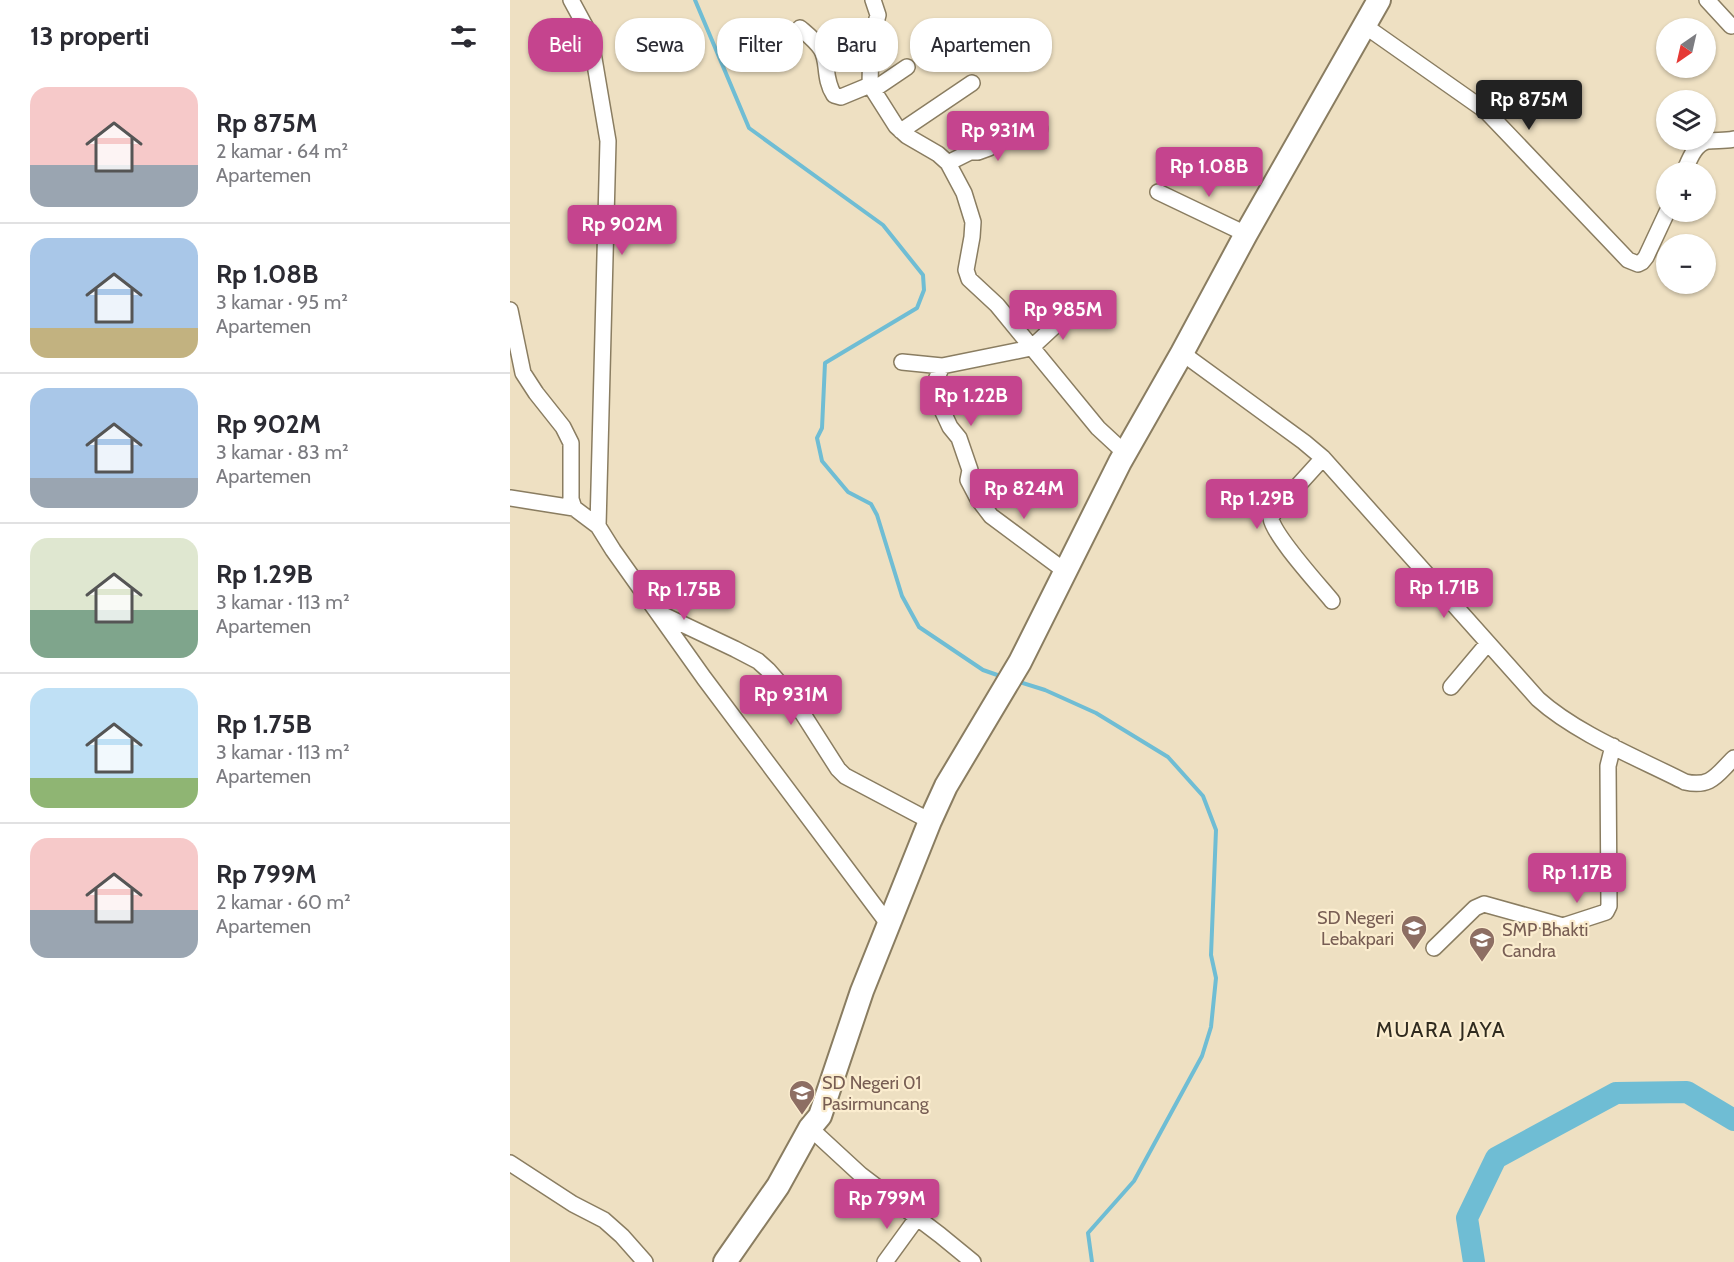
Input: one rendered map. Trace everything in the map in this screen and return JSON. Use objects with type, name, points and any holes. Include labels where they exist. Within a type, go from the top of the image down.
[{"type":"highway","points":[[725,1262],[778,1186],[810,1128],[820,1116],[862,991],[946,786],[1020,662],[1125,453],[1379,0]]},
{"type":"street","points":[[571,0],[590,35],[608,141],[598,526]]},
{"type":"street","points":[[873,0],[878,15],[871,41],[871,88],[901,131],[938,154],[948,163],[964,193],[973,222],[966,270],[969,279],[997,305],[1098,428],[1125,453]]},
{"type":"street","points":[[1707,0],[1731,26]]},
{"type":"street","points":[[1365,26],[1486,111],[1628,260],[1638,264],[1642,262],[1662,222]]},
{"type":"street","points":[[803,31],[821,48],[827,83],[834,95],[841,98],[871,88],[907,67]]},
{"type":"street","points":[[901,131],[972,83]]},
{"type":"street","points":[[948,163],[970,152],[988,148],[1015,129],[1040,129]]},
{"type":"street","points":[[1689,162],[1701,144],[1707,141],[1734,139]]},
{"type":"street","points":[[1158,192],[1246,234]]},
{"type":"street","points":[[510,310],[523,373],[563,427],[571,443],[571,499],[574,508]]},
{"type":"street","points":[[902,362],[942,366],[1031,348],[1072,310]]},
{"type":"street","points":[[1182,353],[1323,458],[1547,708],[1570,723],[1685,782],[1703,784],[1710,781],[1734,758]]},
{"type":"street","points":[[942,366],[936,380],[936,398],[950,427],[959,438],[970,471],[968,480],[978,499],[991,516],[1065,571]]},
{"type":"street","points":[[1323,458],[1271,518],[1275,529],[1332,601]]},
{"type":"street","points":[[510,498],[574,508],[598,526],[704,678],[889,925]]},
{"type":"street","points":[[657,612],[758,661],[790,695],[838,769],[845,776],[930,821]]},
{"type":"street","points":[[1451,687],[1488,644]]},
{"type":"street","points":[[1434,948],[1475,908],[1484,904],[1563,926],[1606,912],[1609,906],[1608,766],[1613,746]]},
{"type":"street","points":[[810,1128],[861,1175],[973,1262]]},
{"type":"street","points":[[510,1163],[573,1204],[604,1220],[645,1262]]},
{"type":"street","points":[[885,1262],[917,1218]]},
{"type":"waterway","points":[[695,0],[749,128],[883,225],[923,275],[924,290],[917,308],[825,363],[822,428],[817,438],[822,461],[848,492],[871,504],[877,515],[902,596],[919,627],[983,670],[1003,677]]},
{"type":"waterway","points":[[1016,681],[1045,690],[1096,713],[1168,757],[1203,796],[1216,830],[1211,955],[1216,978],[1211,1027],[1202,1056],[1134,1181],[1088,1233],[1092,1262]]},
{"type":"waterway","points":[[1474,1262],[1467,1218],[1496,1158],[1616,1093],[1687,1092],[1734,1120]]},
{"type":"place","name":"SD Negeri Lebakpari","points":[[1414,951]]},
{"type":"place","name":"SMP Bhakti Candra","points":[[1482,963]]},
{"type":"place","name":"SD Negeri 01 Pasirmuncang","points":[[802,1116]]},
{"type":"district","name":"MUARA JAYA","points":[[1441,1030]]}]
